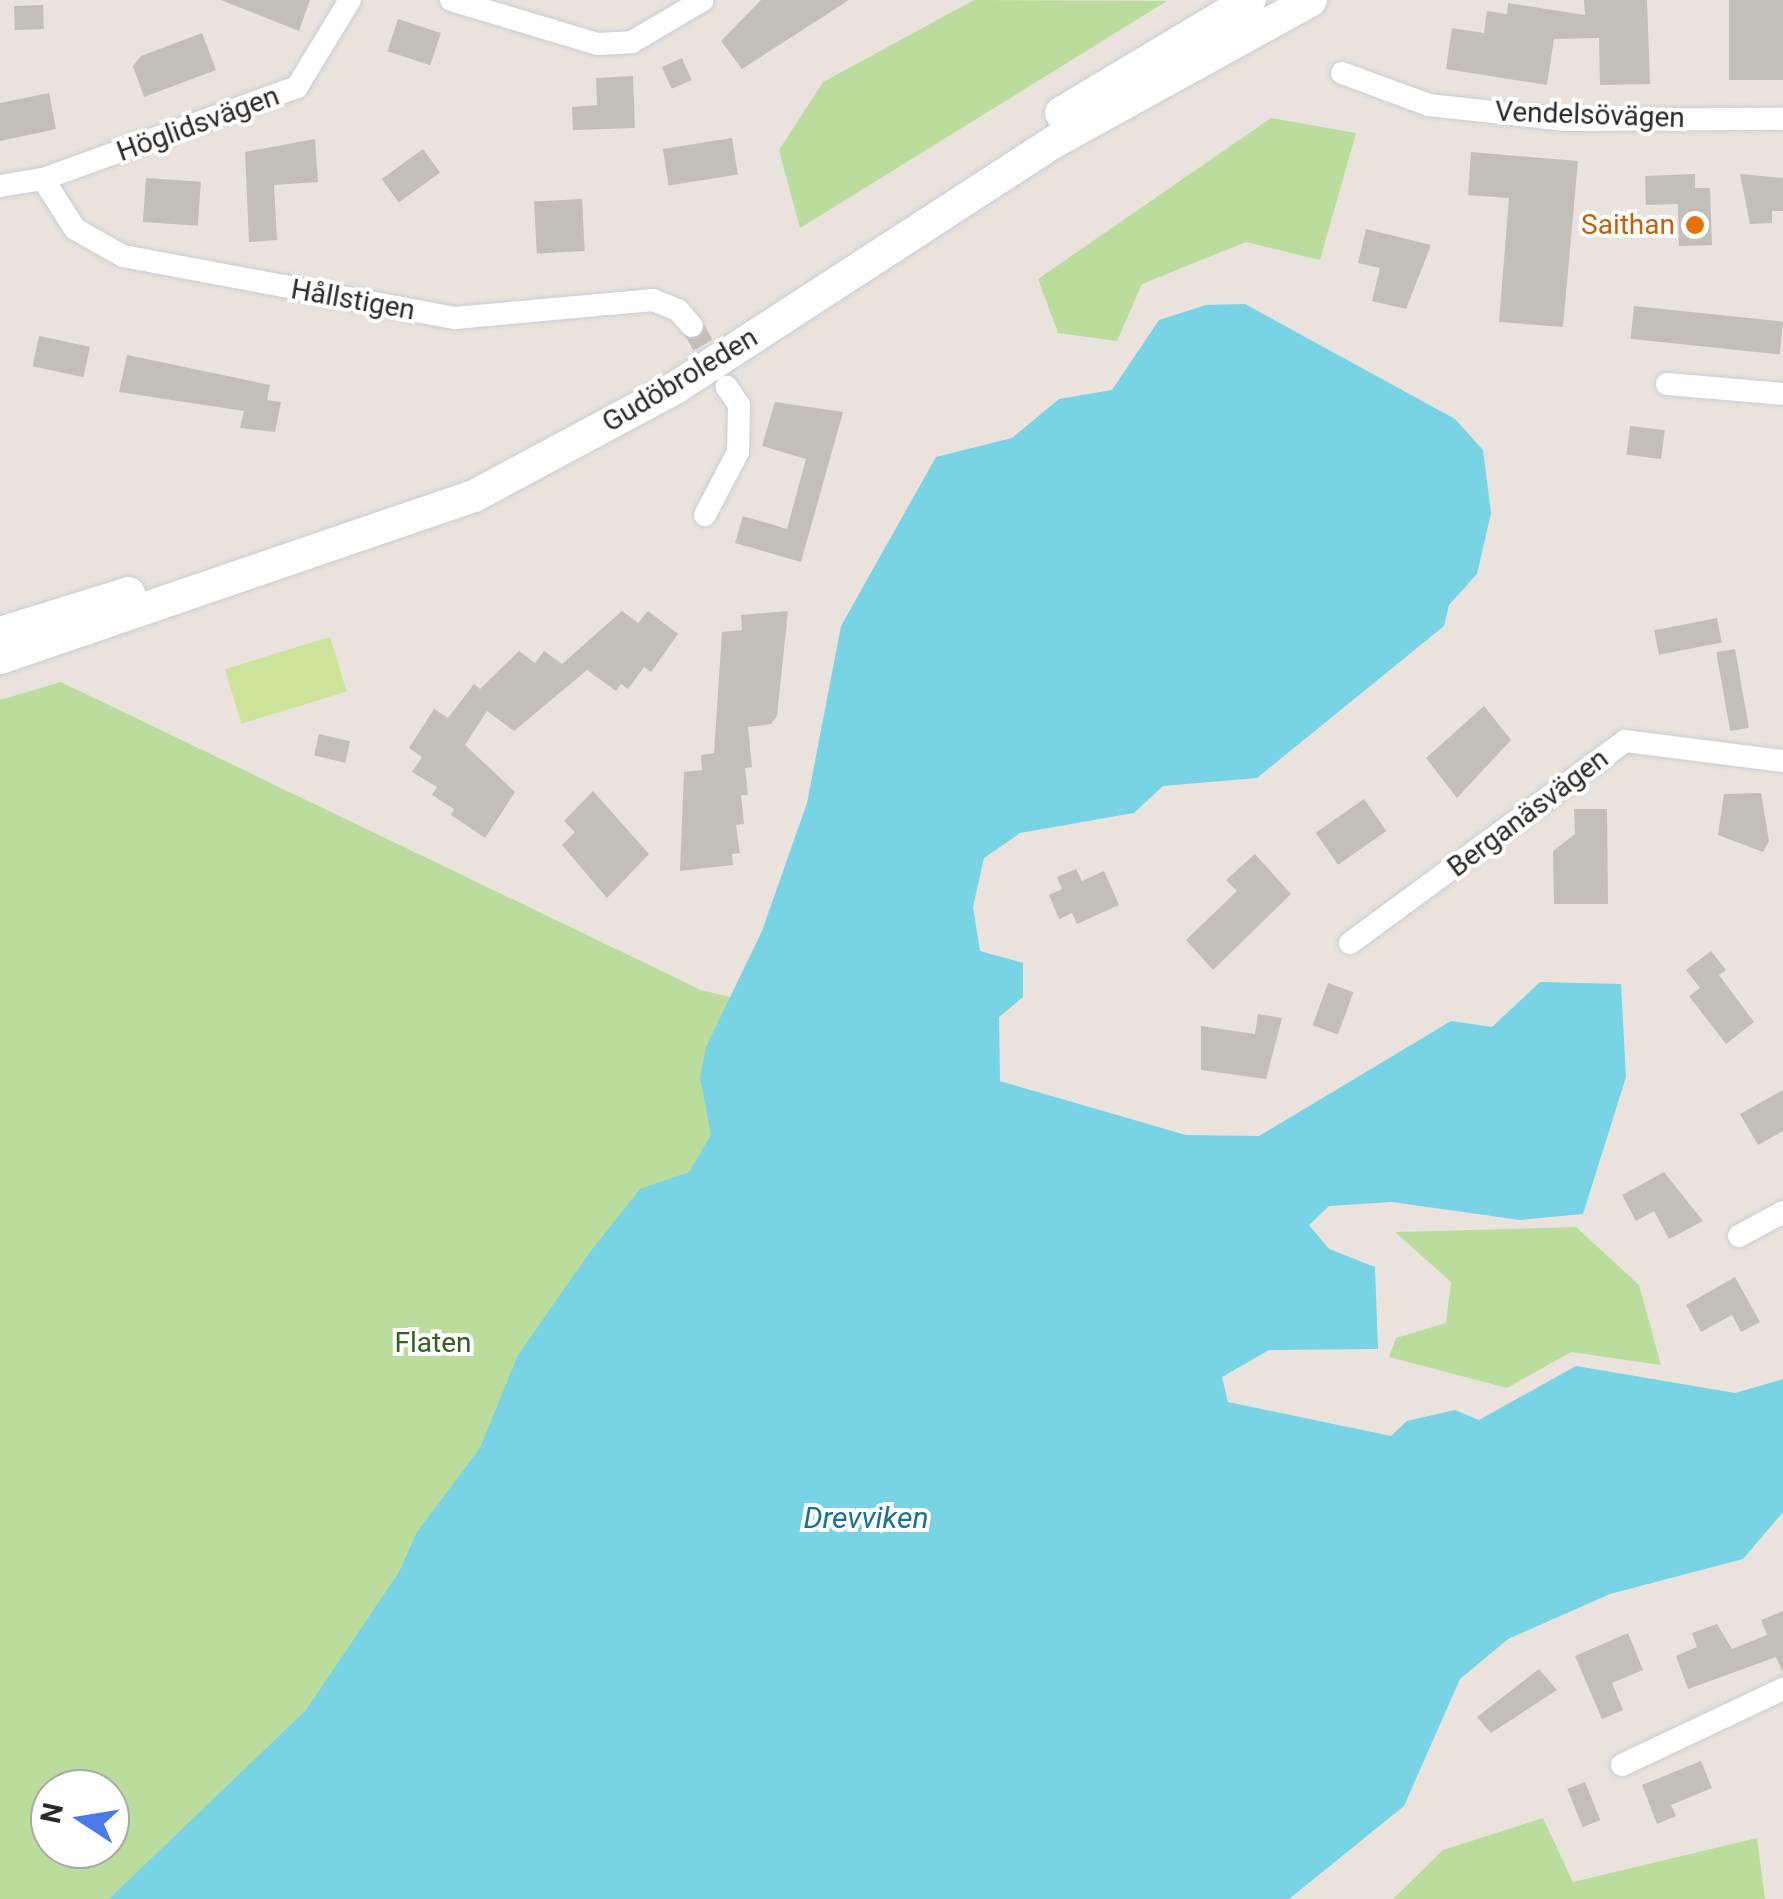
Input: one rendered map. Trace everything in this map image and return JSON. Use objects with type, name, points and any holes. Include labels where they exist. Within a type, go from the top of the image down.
[{"type":"main road","name":"Gudöbroleden","points":[[0,633],[256,553],[484,466],[664,374],[1042,124],[1250,0]]},
{"type":"main road","name":"Gudöbroleden","points":[[0,658],[474,496],[675,388],[1056,141],[1311,0]]},
{"type":"street","name":"Höglidsvägen","points":[[0,186],[42,178],[297,88],[350,0]]},
{"type":"street","points":[[451,0],[566,41],[598,44],[632,42],[703,0]]},
{"type":"street","name":"Vendelsövägen","points":[[1342,73],[1430,105],[1564,120],[1783,118]]},
{"type":"street","name":"Hållstigen","points":[[42,178],[76,229],[124,256],[455,318],[653,300],[678,310],[692,326]]},
{"type":"street","points":[[1667,384],[1783,394]]},
{"type":"street","points":[[705,515],[738,452],[740,404],[727,387]]},
{"type":"street","name":"Berganäsvägen","points":[[1350,944],[1625,741],[1783,761]]},
{"type":"street","points":[[1739,1236],[1783,1212]]},
{"type":"street","points":[[1622,1765],[1783,1688]]},
{"type":"green space","points":[[974,0],[1167,1],[800,228],[779,150],[823,82]]},
{"type":"green space","points":[[1271,118],[1356,133],[1320,260],[1246,242],[1142,284],[1117,341],[1058,333],[1038,279]]},
{"type":"green space","points":[[330,637],[347,692],[241,724],[225,669]]},
{"type":"green space","name":"Flaten","points":[[61,682],[701,990],[876,1033],[623,1899],[0,1899],[0,700]]},
{"type":"green space","points":[[1576,1227],[1639,1285],[1661,1365],[1571,1352],[1507,1388],[1389,1357],[1396,1338],[1446,1323],[1451,1282],[1395,1232]]},
{"type":"green space","points":[[1543,1818],[1573,1882],[1757,1838],[1765,1899],[1393,1899],[1443,1850]]},
{"type":"water","name":"Drevviken","points":[[1245,304],[1455,419],[1483,450],[1491,513],[1477,574],[1449,605],[1444,626],[1257,778],[1163,786],[1134,813],[1020,833],[984,858],[973,907],[980,951],[1023,963],[1023,997],[999,1017],[1000,1081],[1186,1135],[1259,1136],[1451,1021],[1492,1027],[1540,982],[1621,984],[1626,1077],[1583,1214],[1520,1220],[1392,1202],[1329,1206],[1309,1225],[1329,1249],[1375,1267],[1378,1349],[1269,1350],[1222,1377],[1228,1402],[1391,1436],[1407,1421],[1455,1410],[1479,1420],[1576,1366],[1735,1393],[1783,1379],[1783,1512],[1743,1559],[1610,1594],[1508,1639],[1460,1679],[1404,1806],[1289,1899],[109,1899],[306,1710],[399,1572],[417,1532],[480,1448],[518,1355],[590,1252],[640,1189],[689,1172],[711,1135],[700,1077],[706,1047],[762,931],[807,803],[841,626],[936,457],[1012,438],[1059,399],[1112,390],[1159,320],[1206,305]]},
{"type":"building","points":[[221,0],[310,0],[299,31]]},
{"type":"building","points":[[761,0],[849,0],[742,69],[721,41]]},
{"type":"building","points":[[1584,0],[1647,0],[1650,84],[1600,85],[1599,38],[1554,39],[1547,85],[1446,69],[1452,28],[1484,33],[1487,11],[1507,14],[1508,3],[1585,15]]},
{"type":"building","points":[[1729,0],[1783,0],[1783,80],[1729,80]]},
{"type":"building","points":[[43,5],[44,29],[15,30],[14,6]]},
{"type":"building","points":[[398,19],[441,33],[430,65],[387,51]]},
{"type":"building","points":[[202,33],[216,70],[144,97],[133,66],[141,56]]},
{"type":"building","points":[[682,58],[692,80],[672,89],[662,67]]},
{"type":"building","points":[[633,76],[635,128],[573,130],[572,107],[597,105],[596,78]]},
{"type":"building","points":[[49,93],[56,129],[0,141],[0,103]]},
{"type":"building","points":[[732,138],[738,175],[669,185],[663,149]]},
{"type":"building","points":[[315,139],[318,182],[274,185],[277,240],[249,242],[245,152]]},
{"type":"building","points":[[423,149],[440,172],[399,202],[382,179]]},
{"type":"building","points":[[1471,152],[1578,161],[1563,327],[1499,322],[1509,198],[1468,195]]},
{"type":"building","name":"Saithan","points":[[1695,174],[1695,188],[1710,188],[1712,245],[1679,246],[1678,204],[1646,205],[1645,176]]},
{"type":"building","points":[[1740,174],[1783,178],[1783,211],[1772,211],[1772,223],[1750,224]]},
{"type":"building","points":[[146,178],[201,182],[198,226],[143,222]]},
{"type":"building","points":[[582,199],[585,251],[537,253],[534,202]]},
{"type":"building","points":[[1366,229],[1431,245],[1406,309],[1372,301],[1380,268],[1358,263]]},
{"type":"building","points":[[1634,306],[1783,322],[1780,354],[1631,339]]},
{"type":"building","points":[[39,336],[90,347],[83,377],[33,366]]},
{"type":"building","points":[[127,355],[270,385],[267,400],[281,402],[275,432],[240,428],[244,411],[119,392]]},
{"type":"building","points":[[775,402],[843,412],[801,562],[735,543],[743,516],[787,529],[806,459],[762,446]]},
{"type":"building","points":[[1630,426],[1665,430],[1661,459],[1626,455]]},
{"type":"building","points":[[622,611],[638,623],[648,611],[678,634],[651,672],[644,667],[628,689],[621,684],[616,691],[587,670],[514,731],[487,711],[465,745],[515,792],[485,838],[451,815],[454,809],[432,795],[437,787],[412,772],[422,757],[409,748],[434,709],[448,718],[474,684],[480,689],[519,651],[535,663],[544,651],[562,664]]},
{"type":"building","points":[[788,611],[777,716],[771,724],[748,727],[752,767],[745,768],[748,795],[741,795],[744,824],[736,825],[740,853],[732,854],[733,865],[680,871],[684,772],[702,770],[701,755],[714,753],[722,632],[742,630],[741,615]]},
{"type":"building","points":[[1717,618],[1722,643],[1659,655],[1654,630]]},
{"type":"building","points":[[1735,649],[1749,728],[1730,731],[1716,652]]},
{"type":"building","points":[[1484,706],[1511,740],[1457,798],[1426,758]]},
{"type":"building","points":[[319,734],[350,741],[345,763],[314,755]]},
{"type":"building","points":[[593,791],[649,854],[607,898],[562,845],[575,832],[564,821]]},
{"type":"building","points":[[1761,793],[1769,841],[1763,852],[1718,835],[1724,794]]},
{"type":"building","points":[[1364,799],[1386,831],[1338,865],[1316,833]]},
{"type":"building","points":[[1574,809],[1607,809],[1608,904],[1554,904],[1553,851],[1575,834]]},
{"type":"building","points":[[1255,854],[1291,894],[1213,970],[1186,940],[1237,891],[1226,880]]},
{"type":"building","points":[[1076,869],[1082,881],[1104,871],[1119,905],[1077,924],[1072,913],[1059,919],[1049,895],[1062,889],[1057,877]]},
{"type":"building","points":[[1711,951],[1726,970],[1719,975],[1754,1022],[1726,1044],[1689,996],[1700,988],[1686,970]]},
{"type":"building","points":[[1328,983],[1353,992],[1338,1035],[1313,1025]]},
{"type":"building","points":[[1258,1014],[1282,1018],[1266,1079],[1201,1070],[1201,1026],[1255,1034]]},
{"type":"building","points":[[1783,1090],[1783,1131],[1758,1145],[1740,1114]]},
{"type":"building","points":[[1664,1172],[1703,1221],[1669,1239],[1654,1211],[1636,1221],[1622,1195]]},
{"type":"building","points":[[1735,1277],[1760,1322],[1741,1332],[1732,1315],[1701,1332],[1686,1305]]},
{"type":"building","points":[[1783,1611],[1783,1673],[1776,1657],[1688,1689],[1676,1656],[1697,1647],[1692,1633],[1717,1624],[1732,1649],[1767,1635],[1761,1620]]},
{"type":"building","points":[[1628,1633],[1643,1670],[1612,1683],[1623,1710],[1602,1719],[1575,1656]]},
{"type":"building","points":[[1539,1669],[1557,1690],[1491,1733],[1477,1717]]},
{"type":"building","points":[[1701,1761],[1712,1788],[1671,1805],[1676,1816],[1657,1824],[1642,1785]]},
{"type":"building","points":[[1585,1782],[1600,1820],[1583,1827],[1567,1789]]},
{"type":"tunnel","points":[[692,326],[721,375]]},
{"type":"place","name":"Saithan","points":[[1695,225]]}]
